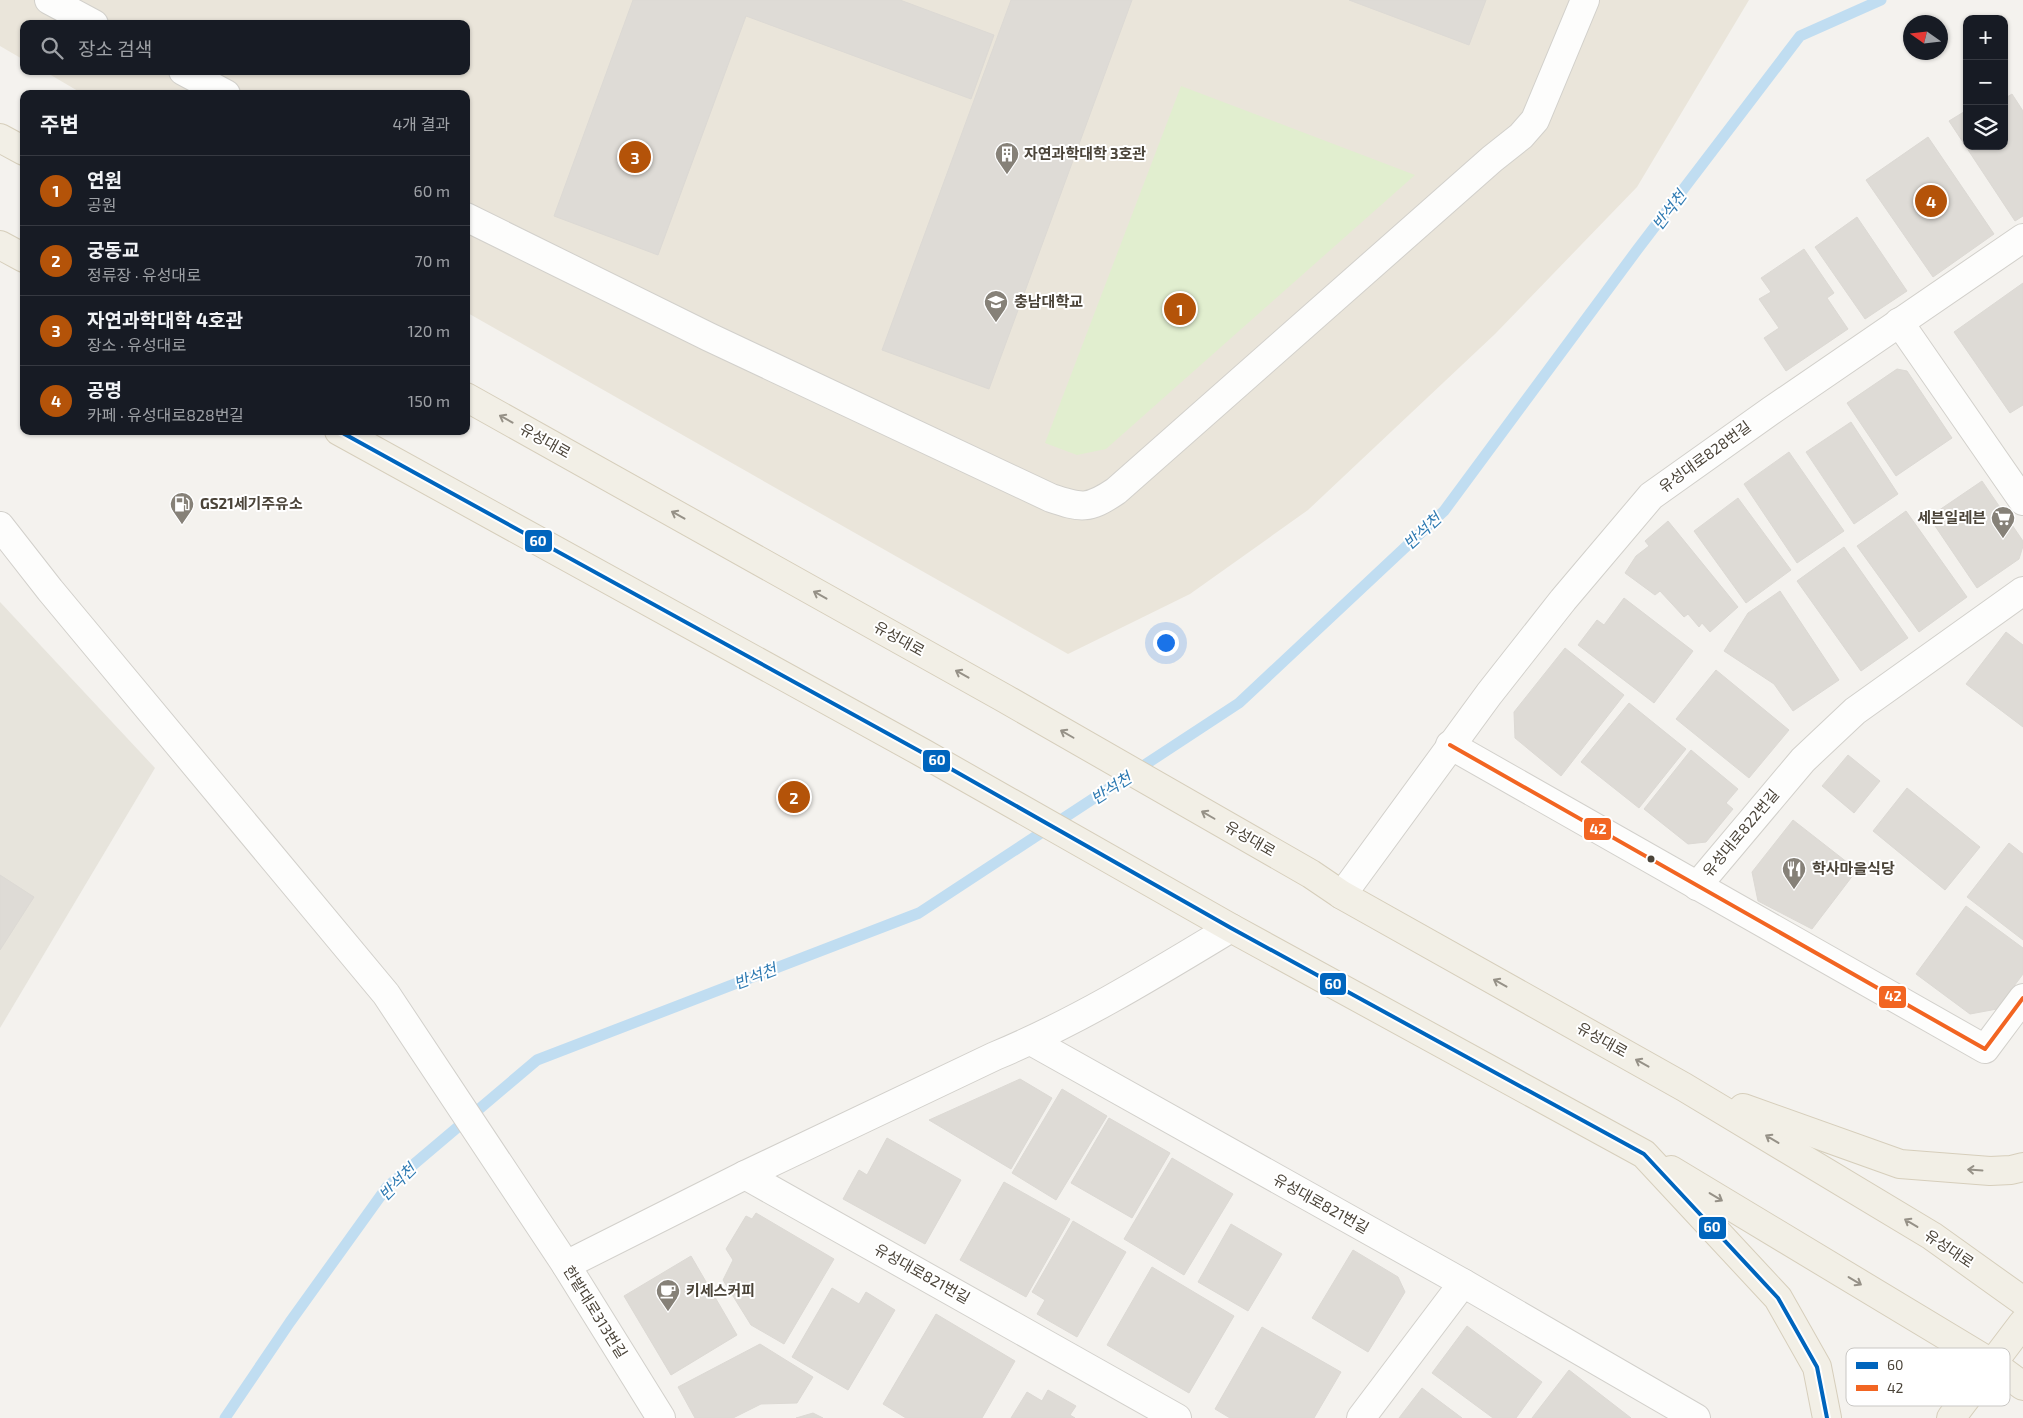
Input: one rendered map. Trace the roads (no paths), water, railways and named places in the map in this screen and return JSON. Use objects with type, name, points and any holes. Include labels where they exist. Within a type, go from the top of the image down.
[{"type":"main road","points":[[0,138],[20,149]]},
{"type":"main road","points":[[0,245],[20,256]]},
{"type":"main road","name":"유성대로","points":[[470,399],[1004,698],[1311,874],[1342,894],[1684,1087],[1932,1236],[2023,1301]]},
{"type":"main road","points":[[346,435],[923,753],[1231,928],[1644,1154],[1966,1348]]},
{"type":"main road","points":[[1684,1087],[1900,1164],[1990,1171],[2011,1170],[2023,1167]]},
{"type":"main road","points":[[1644,1154],[1778,1298],[1817,1367],[1827,1418]]},
{"type":"main road","points":[[2005,1348],[2023,1323]]},
{"type":"main road","points":[[2010,1376],[2023,1386]]},
{"type":"main road","points":[[1951,1418],[1960,1406]]},
{"type":"street","points":[[49,0],[86,20]]},
{"type":"street","points":[[470,219],[709,337],[1051,498],[1084,507],[1100,502],[1116,491],[1521,136],[1535,120],[1585,0]]},
{"type":"street","points":[[190,75],[219,90]]},
{"type":"street","name":"유성대로828번길","points":[[1342,894],[1450,745],[1563,600],[1651,496],[1898,322],[2023,238]]},
{"type":"street","points":[[1898,322],[2023,501]]},
{"type":"street","name":"한밭대로313번길","points":[[0,526],[50,590],[386,994],[566,1265],[661,1418]]},
{"type":"street","name":"유성대로822번길","points":[[2023,591],[1855,711],[1803,760],[1697,886],[1984,1049],[2023,998]]},
{"type":"street","points":[[1450,745],[1697,886]]},
{"type":"street","points":[[566,1265],[746,1175],[995,1056],[1031,1041],[1159,972],[1231,928]]},
{"type":"street","name":"유성대로821번길","points":[[1031,1041],[1463,1284],[1696,1418]]},
{"type":"street","name":"유성대로821번길","points":[[746,1175],[1178,1418]]},
{"type":"street","points":[[1361,1418],[1463,1284]]},
{"type":"waterway","name":"반석천","points":[[225,1418],[290,1322],[387,1187],[537,1060],[919,913],[1239,703],[1444,511],[1637,250],[1800,36],[1881,0]]},
{"type":"place","name":"자연과학대학 4호관","points":[[635,157]]},
{"type":"place","name":"자연과학대학 3호관","points":[[1007,175]]},
{"type":"place","name":"공명","points":[[1931,201]]},
{"type":"place","name":"연원","points":[[1180,309]]},
{"type":"place","name":"충남대학교","points":[[996,323]]},
{"type":"place","name":"GS21세기주유소","points":[[182,525]]},
{"type":"place","name":"세븐일레븐","points":[[2003,539]]},
{"type":"place","name":"궁동교","points":[[794,797]]},
{"type":"place","name":"학사마을식당","points":[[1794,890]]},
{"type":"place","name":"키세스커피","points":[[668,1312]]}]
